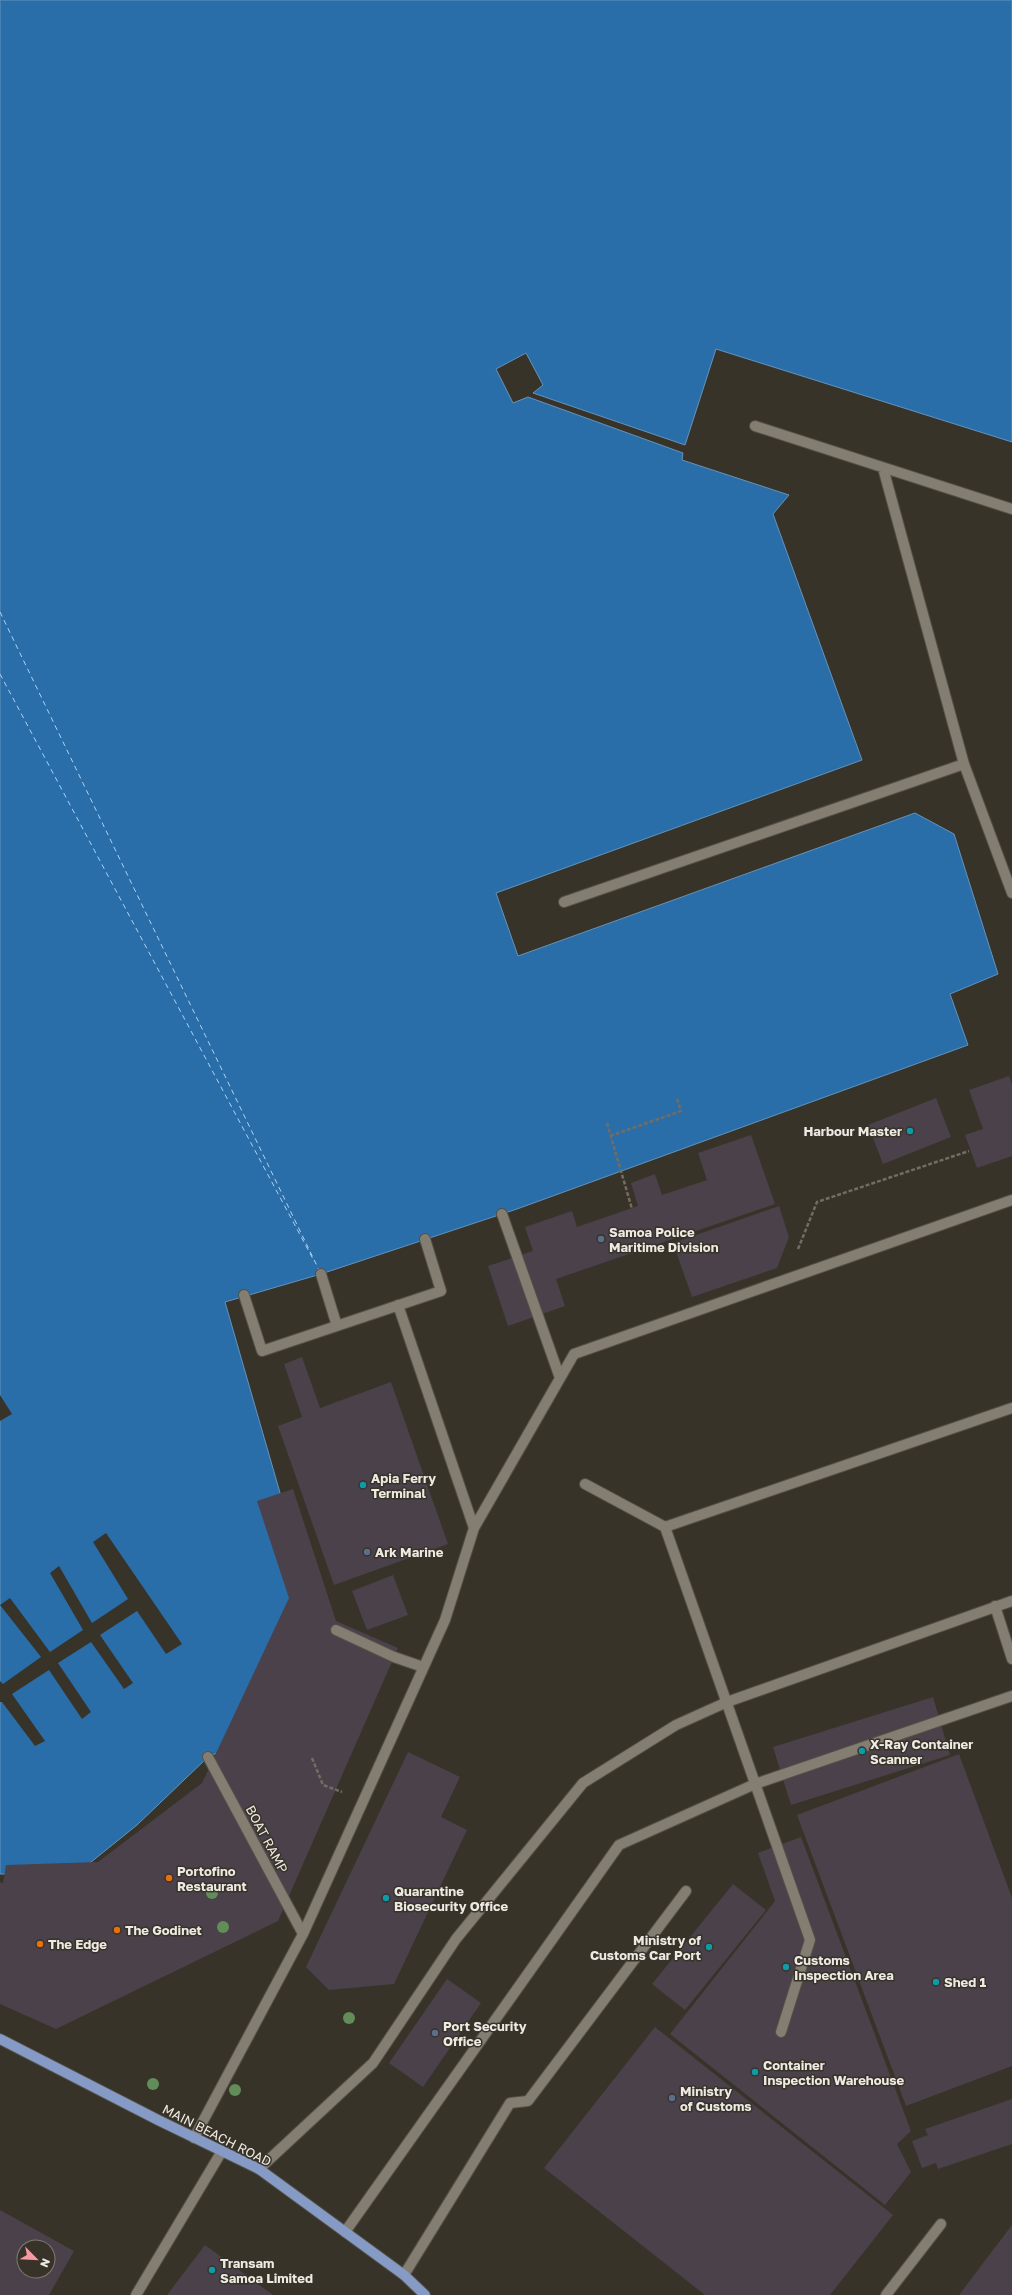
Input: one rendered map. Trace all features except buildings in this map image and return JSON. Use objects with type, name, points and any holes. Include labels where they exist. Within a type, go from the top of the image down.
[{"type":"main road","name":"MAIN BEACH ROAD","points":[[0,2039],[194,2138],[259,2169],[404,2275],[425,2295]]},
{"type":"lane","points":[[755,426],[1012,509]]},
{"type":"lane","points":[[883,468],[964,764],[1012,893]]},
{"type":"lane","points":[[564,902],[964,764]]},
{"type":"lane","points":[[194,2138],[303,1934],[445,1620],[474,1528],[574,1354],[1012,1200]]},
{"type":"lane","points":[[502,1214],[560,1378]]},
{"type":"lane","points":[[244,1295],[262,1351],[441,1291],[425,1240]]},
{"type":"lane","points":[[321,1274],[337,1326]]},
{"type":"lane","points":[[398,1305],[474,1528]]},
{"type":"lane","points":[[665,1527],[1012,1408]]},
{"type":"lane","points":[[585,1484],[665,1527],[810,1940],[781,2032]]},
{"type":"lane","points":[[259,2169],[373,2063],[456,1939],[583,1782],[676,1725],[727,1702],[1012,1601]]},
{"type":"lane","points":[[995,1606],[1012,1659]]},
{"type":"lane","points":[[336,1630],[394,1657],[423,1667]]},
{"type":"lane","points":[[346,2232],[619,1845],[755,1784],[1012,1696]]},
{"type":"lane","name":"BOAT RAMP","points":[[208,1757],[303,1934]]},
{"type":"lane","points":[[404,2275],[510,2103],[528,2101],[686,1891]]},
{"type":"lane","points":[[136,2295],[222,2152]]},
{"type":"lane","points":[[886,2295],[941,2224]]},
{"type":"path","points":[[610,1136],[681,1111],[677,1099]]},
{"type":"path","points":[[607,1123],[632,1209]]},
{"type":"path","points":[[796,1256],[817,1202],[969,1151]]},
{"type":"path","points":[[312,1758],[323,1785],[363,1801]]},
{"type":"water","points":[[0,0],[1012,0],[1012,442],[716,349],[685,445],[533,393],[543,385],[526,353],[496,369],[513,403],[528,397],[683,453],[682,460],[789,495],[773,514],[862,760],[496,893],[518,956],[915,813],[954,834],[998,974],[950,994],[968,1045],[517,1209],[321,1274],[225,1302],[289,1524],[320,1610],[254,1738],[208,1757],[137,1825],[75,1875],[0,1874]]},
{"type":"pier","points":[[0,1395],[12,1414],[0,1421]]},
{"type":"pier","points":[[106,1533],[182,1644],[166,1654],[137,1611],[100,1635],[133,1683],[124,1689],[91,1642],[58,1663],[91,1712],[82,1719],[49,1670],[12,1694],[45,1741],[35,1746],[2,1702],[0,1702],[0,1681],[3,1684],[41,1657],[0,1605],[10,1598],[50,1652],[83,1630],[50,1573],[59,1566],[92,1623],[128,1599],[93,1542]]},
{"type":"ferry route","points":[[0,612],[319,1270]]},
{"type":"ferry route","points":[[0,674],[313,1259]]},
{"type":"place","name":"Harbour Master","points":[[910,1131]]},
{"type":"place","name":"Samoa Police Maritime Division","points":[[601,1239]]},
{"type":"place","name":"Apia Ferry Terminal","points":[[363,1485]]},
{"type":"place","name":"Ark Marine","points":[[367,1552]]},
{"type":"place","name":"X-Ray Container Scanner","points":[[862,1751]]},
{"type":"place","name":"Portofino Restaurant","points":[[169,1878]]},
{"type":"place","name":"Quarantine Biosecurity Office","points":[[386,1898]]},
{"type":"place","name":"The Godinet","points":[[117,1930]]},
{"type":"place","name":"The Edge","points":[[40,1944]]},
{"type":"place","name":"Ministry of Customs Car Port","points":[[709,1947]]},
{"type":"place","name":"Customs Inspection Area","points":[[786,1967]]},
{"type":"place","name":"Shed 1","points":[[936,1982]]},
{"type":"place","name":"Port Security Office","points":[[435,2033]]},
{"type":"place","name":"Container Inspection Warehouse","points":[[755,2072]]},
{"type":"place","name":"Ministry of Customs","points":[[672,2098]]},
{"type":"place","name":"Transam Samoa Limited","points":[[212,2270]]}]
